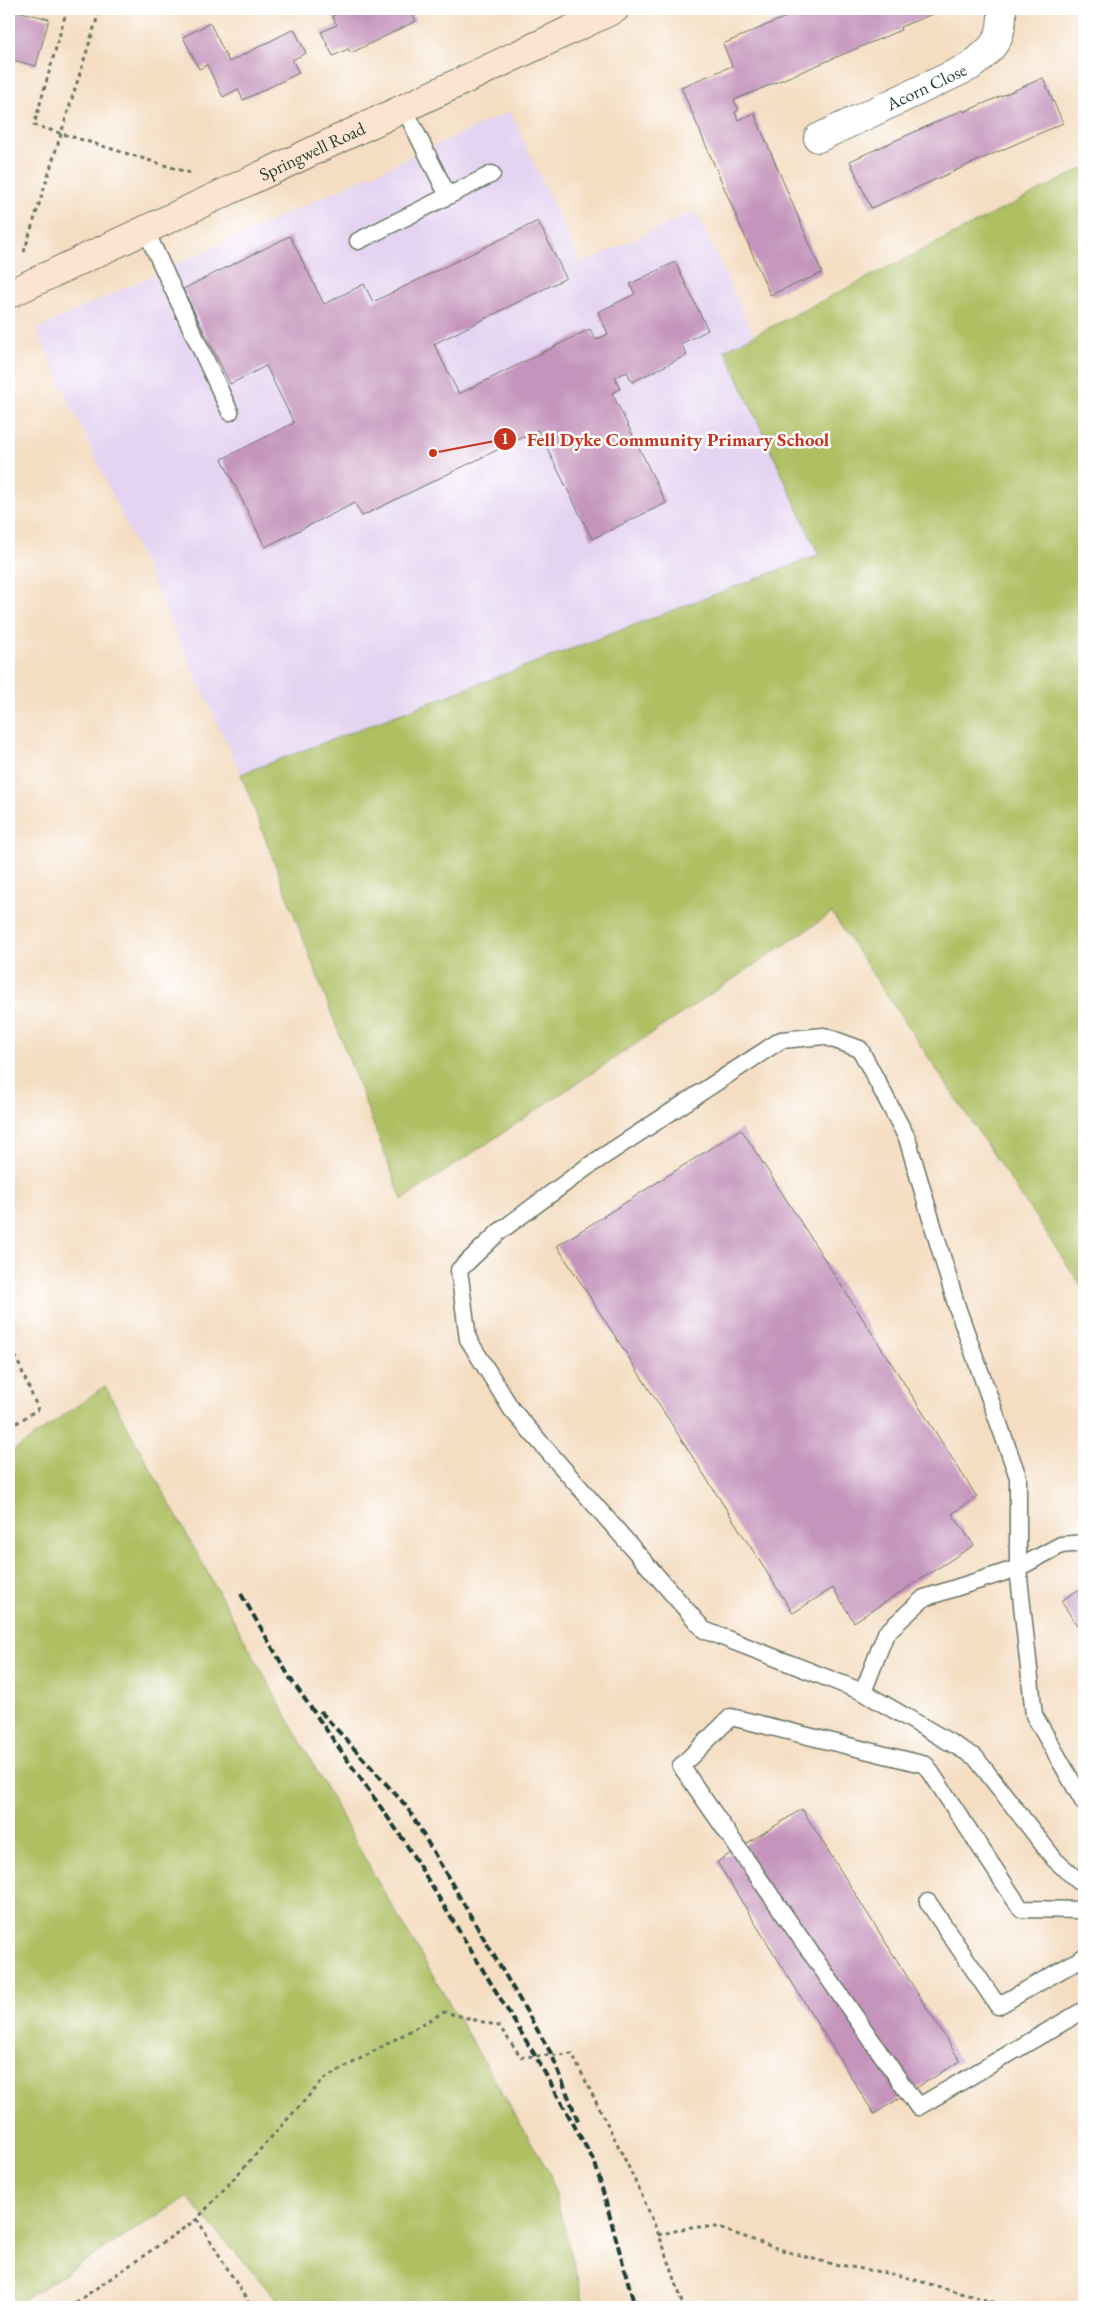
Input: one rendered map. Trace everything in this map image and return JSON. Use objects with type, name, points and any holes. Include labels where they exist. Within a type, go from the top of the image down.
[{"type":"main road","name":"Springwell Road","points":[[9,294],[615,9]]},
{"type":"street","name":"Acorn Close","points":[[818,138],[971,66],[992,48],[1003,28],[1002,9]]},
{"type":"lane","points":[[404,108],[448,196]]},
{"type":"lane","points":[[358,241],[492,174]]},
{"type":"lane","points":[[145,229],[230,412]]},
{"type":"lane","points":[[1084,1804],[1034,1715],[1018,1568],[1018,1477],[957,1308],[907,1138],[860,1049],[824,1036],[781,1040],[586,1167],[499,1232],[459,1270],[468,1339],[512,1410],[704,1630],[863,1692],[975,1757],[1055,1860],[1084,1886]]},
{"type":"lane","points":[[863,1692],[886,1633],[924,1598],[1018,1568],[1061,1545],[1084,1543]]},
{"type":"lane","points":[[1084,1910],[1021,1908],[926,1766],[732,1718],[681,1766],[918,2107],[1084,2010]]},
{"type":"lane","points":[[928,1902],[998,2006],[1084,1957]]},
{"type":"path","points":[[67,9],[34,125],[236,187]]},
{"type":"path","points":[[9,294],[62,133],[100,9]]},
{"type":"path","points":[[9,1341],[38,1409],[9,1428]]},
{"type":"path","points":[[69,2307],[197,2219],[324,2078],[444,2012],[499,2026],[521,2057],[572,2054],[626,2163],[673,2269],[683,2307]]},
{"type":"path","points":[[197,2219],[251,2307]]},
{"type":"path","points":[[658,2236],[692,2227],[716,2227],[785,2251],[828,2262],[898,2275],[1010,2307]]},
{"type":"shaded area","points":[[510,111],[581,264],[696,211],[754,336],[725,351],[819,555],[241,774],[36,329]]},
{"type":"green space","points":[[1084,168],[1084,1290],[832,913],[402,1200],[241,774],[819,555],[725,350]]},
{"type":"green space","points":[[105,1386],[375,1877],[550,2174],[585,2307],[283,2307],[187,2197],[12,2307],[9,2307],[9,1454]]},
{"type":"building","points":[[9,9],[49,19],[36,66],[9,59]]},
{"type":"building","points":[[346,9],[422,9],[412,14],[416,21],[351,53],[348,49],[333,56],[321,32],[337,25],[332,16]]},
{"type":"building","points":[[813,9],[945,9],[900,27],[901,30],[734,100],[739,110],[735,112],[738,120],[754,113],[822,273],[770,295],[681,87],[732,66],[723,44],[802,10],[804,12]]},
{"type":"building","points":[[210,23],[229,62],[294,29],[306,53],[292,60],[299,73],[243,100],[238,89],[223,97],[207,65],[199,69],[183,37]]},
{"type":"building","points":[[1043,78],[1063,123],[871,208],[850,161],[963,110],[964,112]]},
{"type":"building","points":[[538,221],[566,278],[434,344],[459,394],[590,329],[596,340],[608,334],[598,312],[635,294],[630,284],[675,262],[708,330],[681,344],[687,355],[632,382],[627,372],[615,377],[620,389],[612,393],[666,503],[592,539],[538,430],[362,516],[355,503],[265,547],[222,459],[294,423],[266,366],[230,384],[183,289],[290,236],[324,304],[364,284],[373,302]]},
{"type":"building","points":[[741,1129],[977,1497],[952,1514],[974,1545],[854,1622],[833,1588],[793,1613],[557,1246]]},
{"type":"building","points":[[1084,1586],[1084,1636],[1061,1601]]},
{"type":"building","points":[[802,1809],[960,2061],[874,2114],[717,1862]]},
{"type":"railway","points":[[241,1594],[290,1678],[403,1839],[536,2057],[595,2163],[635,2307]]},
{"type":"railway","points":[[320,1711],[407,1807],[552,2055],[578,2121]]},
{"type":"place","name":"Fell Dyke Community Primary School","points":[[433,453]]}]
